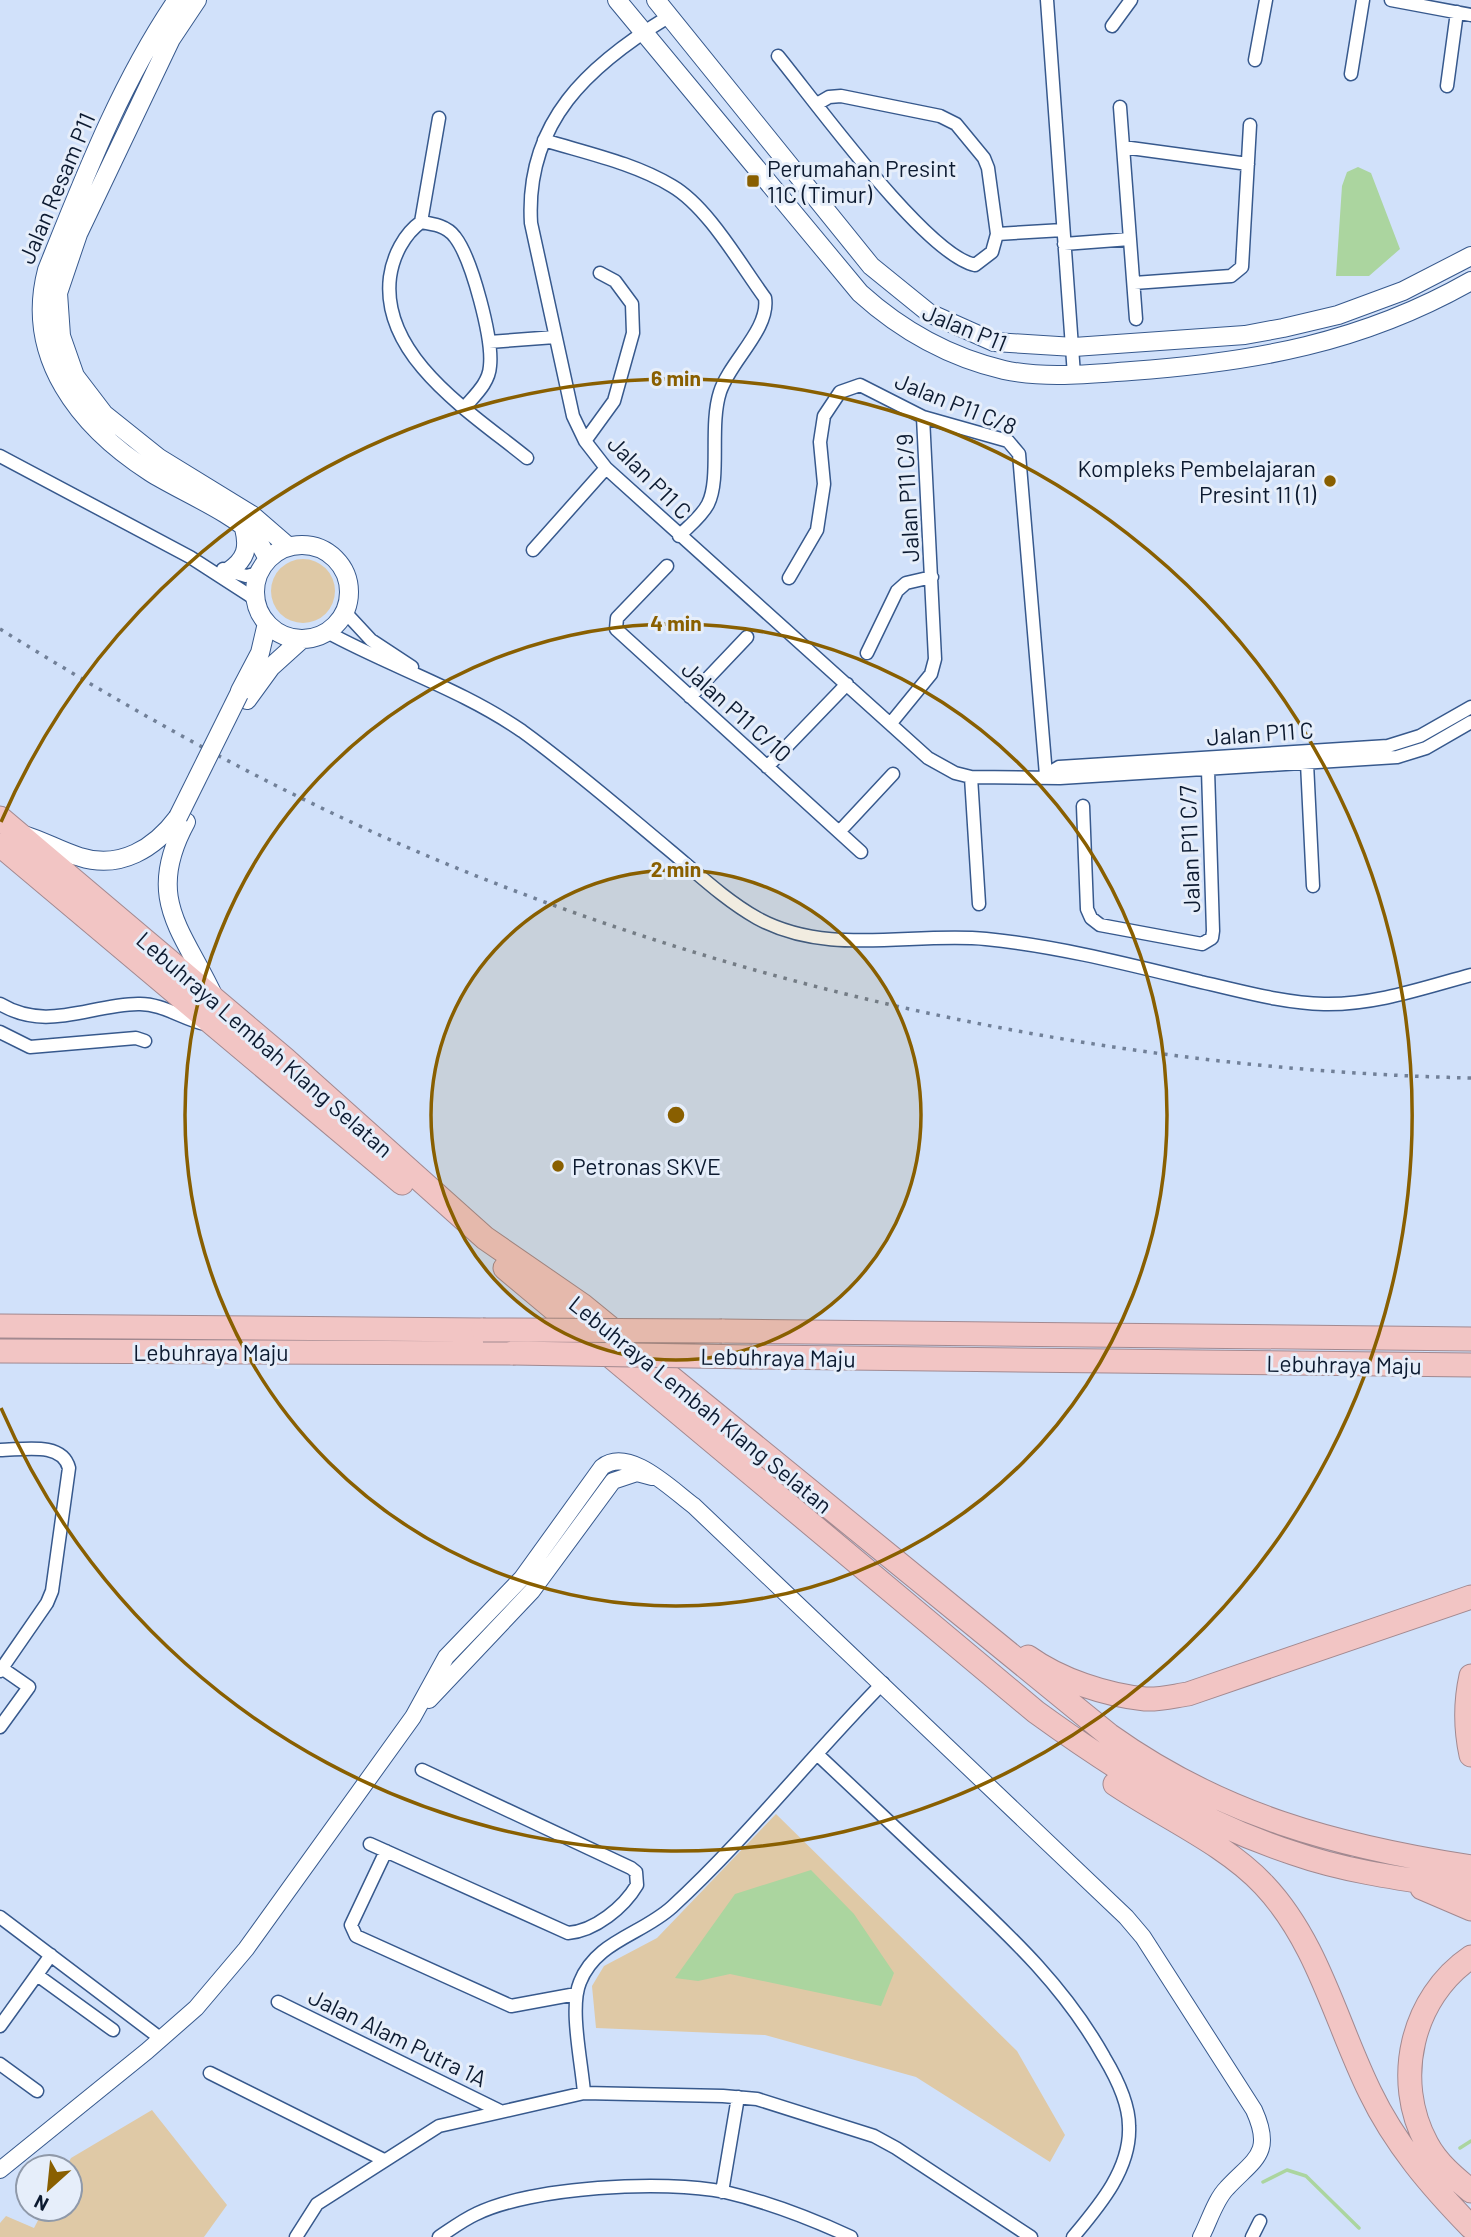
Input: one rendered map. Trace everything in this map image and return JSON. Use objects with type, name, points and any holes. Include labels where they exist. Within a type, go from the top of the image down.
[{"type":"highway","name":"Lebuhraya Lembah Klang Selatan","points":[[6,832],[214,997],[485,1238],[582,1305],[954,1612],[1109,1735],[1162,1771],[1217,1800],[1272,1822],[1364,1849],[1471,1867]]},
{"type":"highway","name":"Lebuhraya Lembah Klang Selatan","points":[[6,832],[214,1026],[696,1425],[1036,1712],[1127,1775],[1219,1825],[1293,1854],[1404,1878],[1471,1889]]},
{"type":"highway","name":"Lebuhraya Maju","points":[[0,1326],[1471,1339]]},
{"type":"highway","name":"Lebuhraya Maju","points":[[0,1351],[513,1353],[1471,1365]]},
{"type":"highway","points":[[954,1612],[989,1628],[1042,1667],[1107,1692],[1147,1699],[1188,1695],[1224,1684],[1471,1597]]},
{"type":"highway","points":[[1471,1676],[1466,1701],[1466,1731],[1471,1755]]},
{"type":"highway","points":[[1036,1712],[1051,1734],[1087,1766],[1159,1814],[1228,1853],[1263,1884],[1301,1934],[1370,2092],[1399,2145],[1435,2190],[1471,2227]]},
{"type":"highway","points":[[1364,1849],[1404,1843],[1471,1851]]},
{"type":"highway","points":[[1404,1878],[1433,1894],[1471,1909]]},
{"type":"highway","points":[[1471,1957],[1449,1974],[1429,2000],[1417,2025],[1409,2078],[1413,2107],[1427,2144],[1446,2169],[1471,2191]]},
{"type":"main road","name":"Jalan Resam P11","points":[[177,0],[156,30],[112,119],[47,270],[41,290],[44,339],[60,383],[92,425],[149,472],[254,536],[263,566]]},
{"type":"main road","name":"Jalan Resam P11","points":[[197,0],[171,39],[78,234],[58,293],[61,336],[75,376],[104,414],[159,458],[252,515],[289,547]]},
{"type":"main road","name":"Jalan P11","points":[[617,0],[830,260],[881,312],[928,342],[974,362],[1017,372],[1074,375],[1216,364],[1335,339],[1410,313],[1471,281]]},
{"type":"main road","name":"Jalan P11","points":[[656,0],[857,250],[908,298],[952,325],[994,342],[1074,347],[1245,334],[1283,328],[1338,315],[1403,290],[1471,256]]},
{"type":"main road","points":[[229,571],[241,563],[246,552],[244,528]]},
{"type":"main road","points":[[243,697],[302,639],[327,632],[345,612],[349,586],[338,562],[316,547],[289,547],[263,566],[256,599],[267,624],[283,635],[302,639]]},
{"type":"main road","points":[[214,997],[174,924],[170,903],[170,863],[182,820],[243,697],[260,653],[267,624]]},
{"type":"main road","points":[[6,832],[51,843],[83,859],[109,861],[139,853],[155,844],[182,820]]},
{"type":"street","points":[[1046,0],[1074,375]]},
{"type":"street","points":[[1112,26],[1131,0]]},
{"type":"street","points":[[1255,60],[1266,0]]},
{"type":"street","points":[[1351,74],[1363,0]]},
{"type":"street","points":[[1391,0],[1471,15]]},
{"type":"street","points":[[1447,86],[1457,12]]},
{"type":"street","name":"Jalan P11 C","points":[[668,18],[610,55],[565,102],[544,140],[529,190],[531,223],[566,391],[586,441],[606,468],[928,758],[955,773],[971,777],[1046,775],[1060,778],[1208,770],[1397,757],[1426,748],[1471,722]]},
{"type":"street","points":[[778,56],[817,104],[921,230],[960,261],[975,265],[992,252],[996,234],[984,158],[949,119],[841,96],[829,97],[817,104]]},
{"type":"street","points":[[1120,107],[1136,318]]},
{"type":"street","points":[[439,118],[421,222],[412,229],[395,259],[390,285],[390,304],[395,325],[412,357],[465,407],[527,458]]},
{"type":"street","points":[[1134,283],[1231,276],[1237,272],[1242,262],[1251,125]]},
{"type":"street","points":[[544,140],[649,173],[674,187],[692,202],[765,298],[767,310],[763,321],[733,364],[720,391],[713,431],[712,488],[708,504],[679,536]]},
{"type":"street","points":[[1123,146],[1248,164]]},
{"type":"street","points":[[421,222],[444,228],[461,247],[479,298],[489,342],[490,367],[487,379],[465,407]]},
{"type":"street","points":[[996,234],[1063,230]]},
{"type":"street","points":[[1064,244],[1130,239]]},
{"type":"street","points":[[586,441],[614,401],[633,333],[632,304],[615,281],[600,273]]},
{"type":"street","points":[[489,342],[555,337]]},
{"type":"street","name":"Jalan P11 C/8","points":[[789,578],[817,530],[824,484],[820,430],[824,416],[840,392],[860,385],[923,417],[1008,441],[1019,454],[1046,775]]},
{"type":"street","name":"Jalan P11 C/9","points":[[891,723],[934,666],[923,417]]},
{"type":"street","points":[[0,456],[190,557],[256,599]]},
{"type":"street","points":[[533,550],[606,468]]},
{"type":"street","points":[[190,557],[246,576],[263,566]]},
{"type":"street","name":"Jalan P11 C/10","points":[[667,566],[617,618],[616,629],[861,852]]},
{"type":"street","name":"Jalan P11 C/9","points":[[867,653],[897,590],[906,583],[932,577]]},
{"type":"street","points":[[345,612],[370,640],[433,681],[529,736],[726,898],[760,919],[802,934],[848,941],[985,939],[1110,960],[1280,1000],[1325,1004],[1379,1000],[1471,975]]},
{"type":"street","points":[[327,632],[376,659],[433,681]]},
{"type":"street","points":[[690,697],[747,637]]},
{"type":"street","points":[[767,767],[847,684]]},
{"type":"street","name":"Jalan P11 C","points":[[1046,775],[1059,767],[1388,746],[1420,736],[1471,707]]},
{"type":"street","points":[[1307,763],[1313,886]]},
{"type":"street","name":"Jalan P11 C/7","points":[[1083,806],[1087,909],[1091,918],[1100,925],[1202,944],[1212,937],[1213,931],[1208,770]]},
{"type":"street","points":[[839,832],[893,774]]},
{"type":"street","points":[[971,777],[979,904]]},
{"type":"street","points":[[0,1004],[15,1013],[40,1018],[139,1004],[163,1007],[214,1026]]},
{"type":"street","points":[[0,1032],[30,1048],[136,1038],[145,1041]]},
{"type":"street","points":[[0,1450],[53,1450],[64,1457],[69,1468],[52,1591],[47,1603],[1,1668],[29,1687],[0,1727]]},
{"type":"street","points":[[0,2170],[196,2008],[246,1949],[413,1717],[454,1647],[523,1578],[602,1467],[610,1461],[625,1460],[637,1464],[694,1506],[1126,1916],[1143,1937],[1254,2110],[1263,2131],[1254,2164],[1222,2194],[1201,2237]]},
{"type":"street","points":[[413,1717],[532,1591],[613,1481],[637,1473],[653,1477]]},
{"type":"street","points":[[548,1543],[562,1535],[571,1541]]},
{"type":"street","points":[[468,1659],[468,1643],[485,1616]]},
{"type":"street","points":[[441,1667],[459,1655],[468,1659]]},
{"type":"street","points":[[584,2093],[576,1994],[597,1955],[665,1913],[883,1683]]},
{"type":"street","points":[[817,1754],[1011,1937],[1060,1988],[1085,2022],[1111,2068],[1126,2104],[1130,2127],[1126,2150],[1117,2176],[1073,2237]]},
{"type":"street","points":[[370,1844],[568,1933],[584,1929],[621,1905],[637,1885],[636,1872],[631,1868],[422,1770]]},
{"type":"street","points":[[386,1851],[351,1925],[356,1936],[510,2006],[576,1994]]},
{"type":"street","points":[[0,1917],[160,2038]]},
{"type":"street","points":[[0,2026],[51,1955]]},
{"type":"street","points":[[37,1975],[113,2030]]},
{"type":"street","name":"Jalan Alam Putra 1A","points":[[278,2003],[500,2111]]},
{"type":"street","points":[[0,2064],[37,2091]]},
{"type":"street","points":[[210,2073],[384,2160]]},
{"type":"street","points":[[296,2237],[317,2204],[439,2126],[584,2093],[738,2097],[784,2106],[874,2136],[1005,2217],[1031,2237]]},
{"type":"street","points":[[722,2192],[738,2097]]},
{"type":"street","points":[[439,2237],[475,2214],[494,2207],[583,2188],[722,2192],[823,2224],[851,2237]]},
{"type":"street","points":[[1252,2237],[1260,2221]]},
{"type":"shaded area","points":[[1358,167],[1371,173],[1400,249],[1369,276],[1336,276],[1342,186],[1347,172]]},
{"type":"shaded area","points":[[303,559],[321,565],[329,573],[335,591],[329,609],[321,617],[303,623],[285,617],[277,609],[271,591],[277,573],[285,565]]},
{"type":"shaded area","points":[[776,1814],[1017,2051],[1065,2135],[1050,2162],[916,2077],[765,2035],[596,2028],[592,1986],[604,1966],[657,1938]]},
{"type":"shaded area","points":[[811,1870],[854,1914],[894,1973],[881,2006],[730,1974],[698,1981],[675,1978],[735,1894]]},
{"type":"shaded area","points":[[152,2110],[227,2205],[204,2237],[0,2237],[0,2223],[6,2216],[14,2219],[14,2223],[34,2228],[37,2223],[84,2223],[84,2153],[79,2153]]},
{"type":"waterway","points":[[1460,2148],[1471,2141]]},
{"type":"waterway","points":[[1263,2182],[1287,2170],[1306,2176],[1359,2228]]},
{"type":"railway","points":[[0,629],[169,729],[344,819],[464,871],[585,916],[707,956],[832,991],[958,1020],[1086,1043],[1214,1060],[1343,1072],[1471,1078]]},
{"type":"place","name":"Perumahan Presint 11C (Timur)","points":[[753,181]]},
{"type":"place","name":"Kompleks Pembelajaran Presint 11 (1)","points":[[1330,481]]},
{"type":"place","name":"Petronas SKVE","points":[[558,1166]]}]
